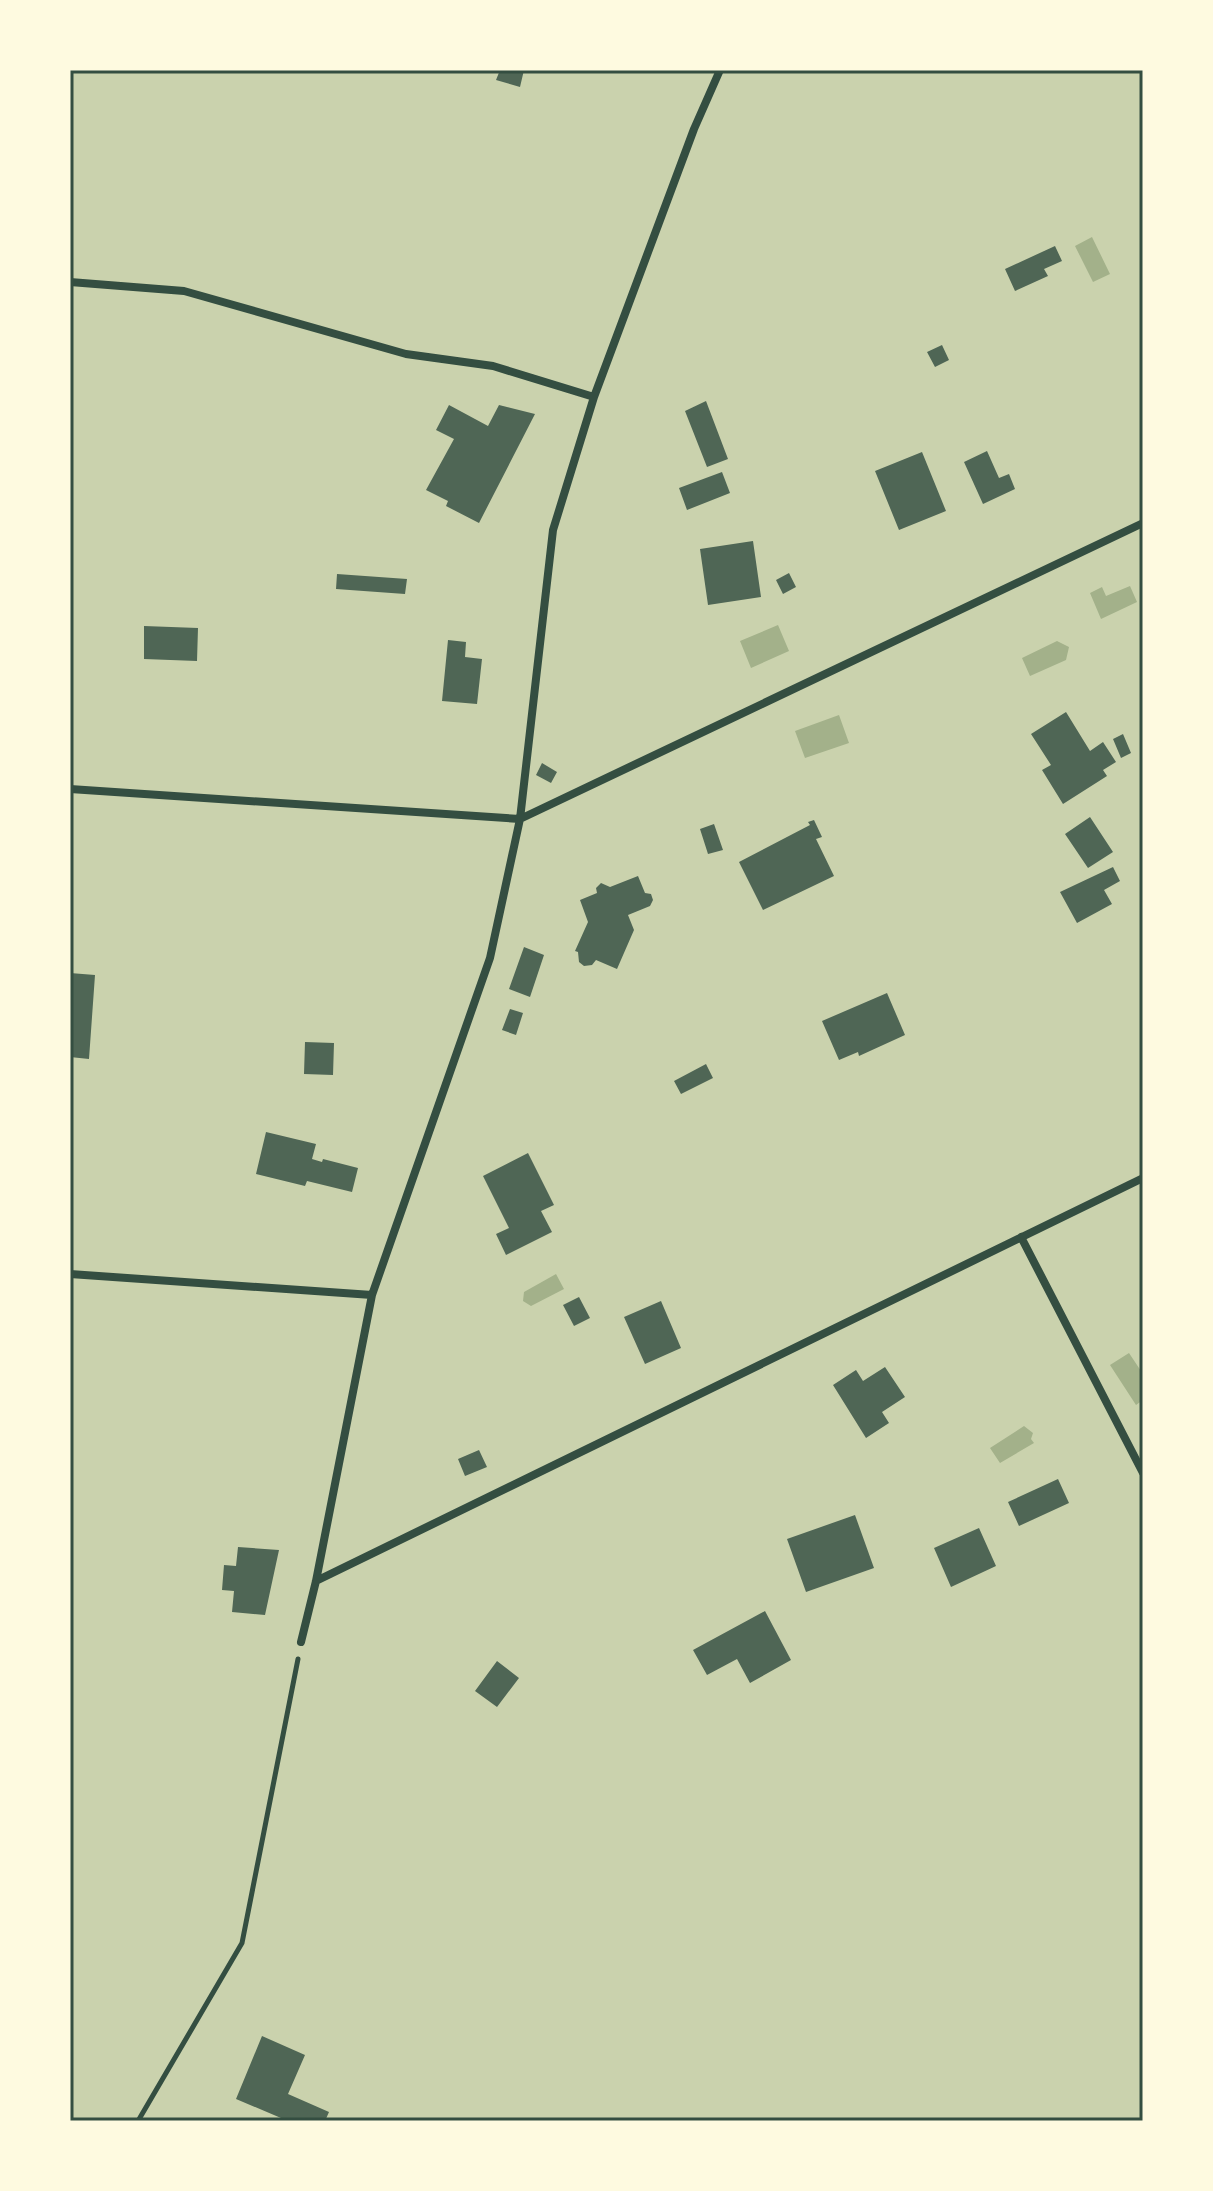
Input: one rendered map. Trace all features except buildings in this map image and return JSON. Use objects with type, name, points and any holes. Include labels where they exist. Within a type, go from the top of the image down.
[{"type":"street","points":[[301,1642],[316,1581],[372,1295],[490,958],[520,819],[553,530],[594,397],[694,129],[720,70]]},
{"type":"street","points":[[70,282],[184,291],[406,354],[493,366],[594,397]]},
{"type":"street","points":[[70,789],[520,819],[1143,523]]},
{"type":"street","points":[[316,1581],[1143,1178]]},
{"type":"street","points":[[1021,1237],[1143,1473]]},
{"type":"street","points":[[70,1274],[372,1295]]},
{"type":"path","points":[[138,2121],[242,1943],[301,1642]]},
{"type":"shaded area","points":[[70,70],[1143,70],[1143,2121],[70,2121]]},
{"type":"shaded area","points":[[1092,237],[1110,274],[1093,282],[1075,246]]},
{"type":"shaded area","points":[[1130,586],[1137,602],[1101,619],[1090,593],[1102,587],[1106,596]]},
{"type":"shaded area","points":[[778,625],[789,651],[751,668],[740,641]]},
{"type":"shaded area","points":[[1057,641],[1069,647],[1066,660],[1030,676],[1022,658]]},
{"type":"shaded area","points":[[839,715],[849,743],[805,758],[795,731]]},
{"type":"shaded area","points":[[556,1274],[564,1289],[531,1306],[523,1301],[524,1292]]},
{"type":"shaded area","points":[[1129,1353],[1143,1374],[1143,1400],[1136,1405],[1110,1365]]},
{"type":"shaded area","points":[[1024,1426],[1033,1433],[1031,1439],[1034,1443],[1000,1463],[990,1448]]}]
